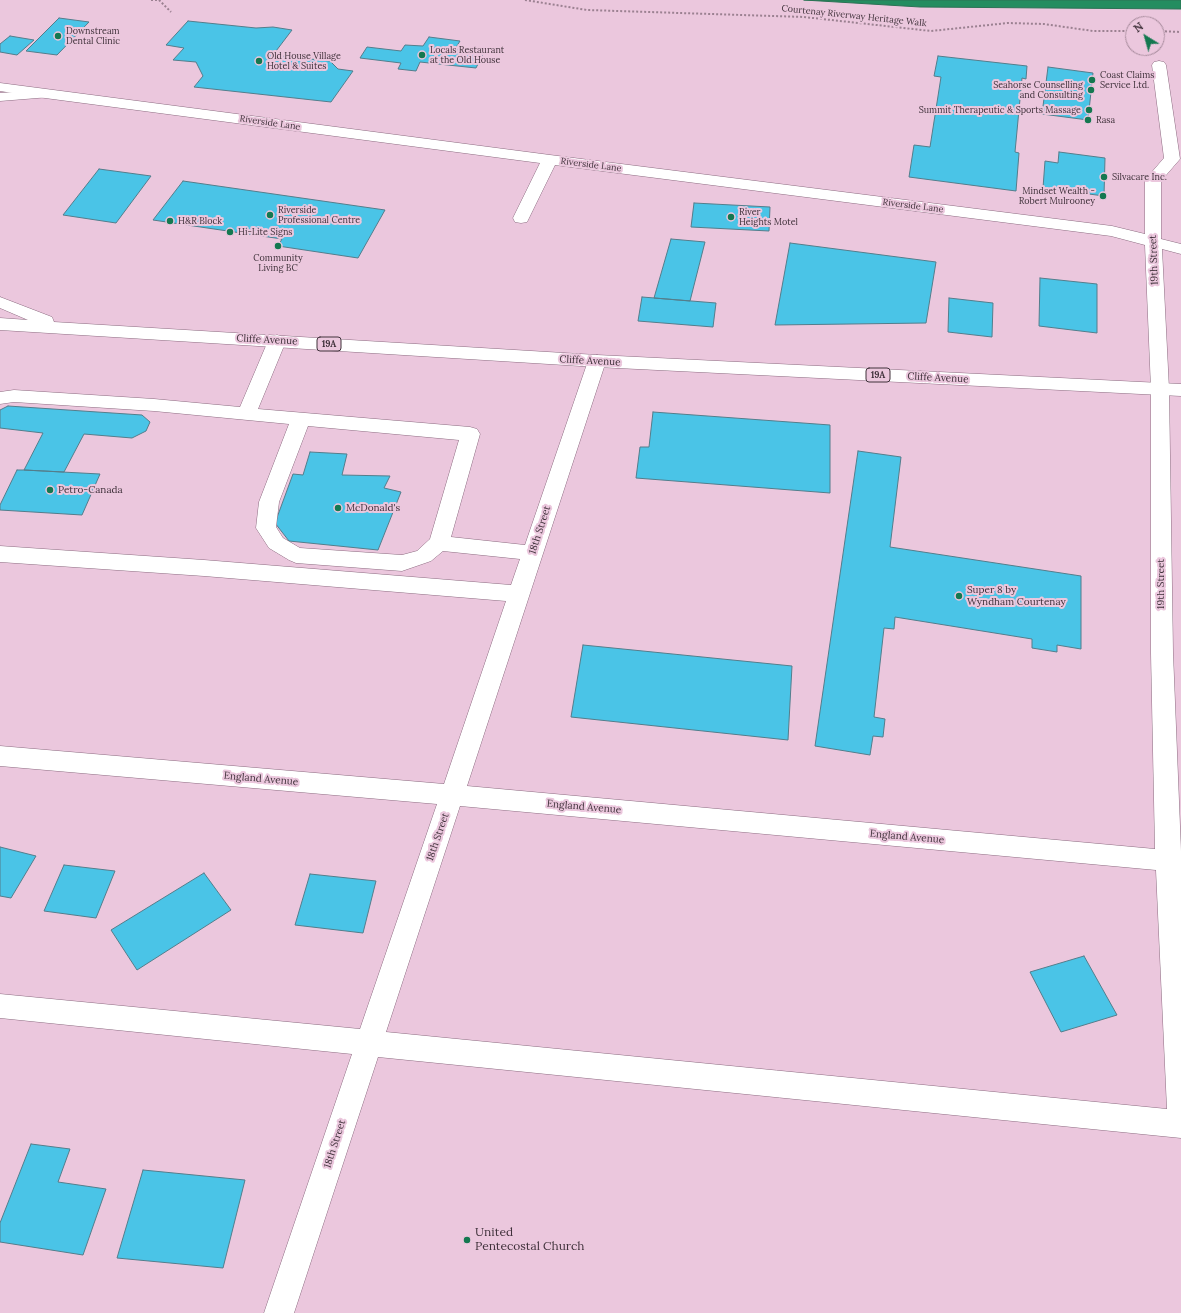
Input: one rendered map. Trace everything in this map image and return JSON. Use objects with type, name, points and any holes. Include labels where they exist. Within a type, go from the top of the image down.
[{"type":"street","name":"19th Street","points":[[1159,65],[1172,159],[1153,180],[1153,241],[1171,654],[1181,1110]]},
{"type":"street","name":"Riverside Lane","points":[[0,87],[550,160],[1112,231],[1181,249]]},
{"type":"street","points":[[0,97],[45,94]]},
{"type":"street","points":[[521,218],[550,160]]},
{"type":"street","points":[[0,302],[62,328]]},
{"type":"street","name":"Cliffe Avenue","points":[[0,324],[597,361],[1181,390]]},
{"type":"street","points":[[0,338],[62,328]]},
{"type":"street","points":[[246,414],[277,341]]},
{"type":"street","name":"18th Street","points":[[279,1313],[597,361]]},
{"type":"street","points":[[0,398],[14,396],[154,405],[470,434],[439,543],[424,556],[402,564],[296,555],[276,543],[266,528],[269,502],[301,419]]},
{"type":"street","points":[[439,543],[533,553]]},
{"type":"street","points":[[0,554],[204,568],[519,594]]},
{"type":"street","name":"England Avenue","points":[[0,756],[452,795],[1175,861]]},
{"type":"street","points":[[0,1006],[1181,1124]]},
{"type":"path","points":[[151,0],[160,0],[171,12]]},
{"type":"path","name":"Courtenay Riverway Heritage Walk","points":[[525,0],[587,10],[804,17],[931,31],[1008,23],[1044,24],[1093,31],[1125,31]]},
{"type":"path","points":[[1165,31],[1181,32]]},
{"type":"shaded area","points":[[804,0],[1181,0],[1181,9],[920,7]]},
{"type":"building","name":"Downstream Dental Clinic","points":[[59,18],[89,22],[57,55],[26,51]]},
{"type":"building","name":"Old House Village Hotel & Suites","points":[[188,21],[256,28],[273,27],[292,30],[273,55],[330,61],[338,69],[353,71],[331,102],[194,87],[203,76],[196,62],[173,60],[184,48],[166,45]]},
{"type":"building","points":[[10,36],[34,40],[17,55],[0,52],[0,44]]},
{"type":"building","name":"Locals Restaurant at the Old House","points":[[429,37],[460,41],[455,49],[484,52],[476,68],[420,62],[416,71],[398,69],[401,63],[360,58],[367,47],[401,51],[405,45],[423,46]]},
{"type":"building","points":[[938,56],[1027,66],[1026,79],[1022,78],[1015,152],[1019,153],[1016,191],[909,177],[914,145],[930,147],[941,77],[934,76]]},
{"type":"building","points":[[1048,67],[1093,73],[1088,120],[1042,114]]},
{"type":"building","points":[[1059,152],[1105,158],[1104,196],[1043,188],[1045,161],[1058,163]]},
{"type":"building","points":[[99,169],[151,176],[116,223],[63,215]]},
{"type":"building","name":"Riverside Professional Centre","points":[[183,181],[385,210],[358,258],[278,246],[282,239],[153,220]]},
{"type":"building","name":"River Heights Motel","points":[[694,203],[770,207],[769,231],[691,227]]},
{"type":"building","points":[[671,239],[705,242],[690,301],[654,298]]},
{"type":"building","points":[[790,243],[936,262],[926,323],[775,325]]},
{"type":"building","points":[[1040,278],[1097,284],[1097,333],[1039,326]]},
{"type":"building","points":[[642,297],[716,303],[713,327],[638,321]]},
{"type":"building","points":[[949,298],[993,303],[992,337],[948,332]]},
{"type":"building","points":[[8,406],[142,415],[150,422],[146,431],[132,438],[84,434],[64,472],[24,470],[43,433],[0,428],[0,410]]},
{"type":"building","points":[[653,412],[830,425],[830,493],[636,478],[640,447],[649,447]]},
{"type":"building","name":"Super 8 by Wyndham Courtenay","points":[[858,451],[901,457],[890,547],[1081,576],[1081,649],[1057,645],[1057,652],[1032,648],[1032,639],[895,617],[894,629],[884,628],[874,717],[885,719],[883,737],[873,736],[870,755],[815,746]]},
{"type":"building","name":"McDonald's","points":[[310,452],[347,454],[342,475],[390,476],[384,488],[401,492],[378,550],[289,541],[275,523],[293,474],[303,475]]},
{"type":"building","name":"Petro-Canada","points":[[17,470],[100,474],[82,515],[0,510],[0,505]]},
{"type":"building","points":[[583,645],[792,666],[788,740],[571,717]]},
{"type":"building","points":[[0,847],[36,856],[11,898],[0,896]]},
{"type":"building","points":[[64,865],[115,871],[96,918],[44,911]]},
{"type":"building","points":[[204,873],[231,910],[137,970],[111,930]]},
{"type":"building","points":[[310,874],[376,881],[363,933],[295,925]]},
{"type":"building","points":[[1084,956],[1117,1015],[1061,1032],[1030,972]]},
{"type":"building","points":[[31,1144],[70,1149],[58,1182],[106,1189],[83,1255],[0,1242],[0,1223]]},
{"type":"building","points":[[143,1170],[245,1180],[223,1268],[117,1258]]},
{"type":"place","name":"Downstream Dental Clinic","points":[[58,36]]},
{"type":"place","name":"Locals Restaurant at the Old House","points":[[422,55]]},
{"type":"place","name":"Old House Village Hotel & Suites","points":[[259,61]]},
{"type":"place","name":"Coast Claims Service Ltd.","points":[[1092,80]]},
{"type":"place","name":"Seahorse Counselling and Consulting","points":[[1091,90]]},
{"type":"place","name":"Summit Therapeutic & Sports Massage","points":[[1089,110]]},
{"type":"place","name":"Rasa","points":[[1088,120]]},
{"type":"place","name":"Silvacare Inc.","points":[[1104,177]]},
{"type":"place","name":"Mindset Wealth - Robert Mulrooney","points":[[1103,196]]},
{"type":"place","name":"Riverside Professional Centre","points":[[270,215]]},
{"type":"place","name":"River Heights Motel","points":[[731,217]]},
{"type":"place","name":"H&R Block","points":[[170,221]]},
{"type":"place","name":"Hi-Lite Signs","points":[[230,232]]},
{"type":"place","name":"Community Living BC","points":[[278,246]]},
{"type":"place","name":"Petro-Canada","points":[[50,490]]},
{"type":"place","name":"McDonald's","points":[[338,508]]},
{"type":"place","name":"Super 8 by Wyndham Courtenay","points":[[959,596]]},
{"type":"place","name":"United Pentecostal Church","points":[[467,1240]]}]
